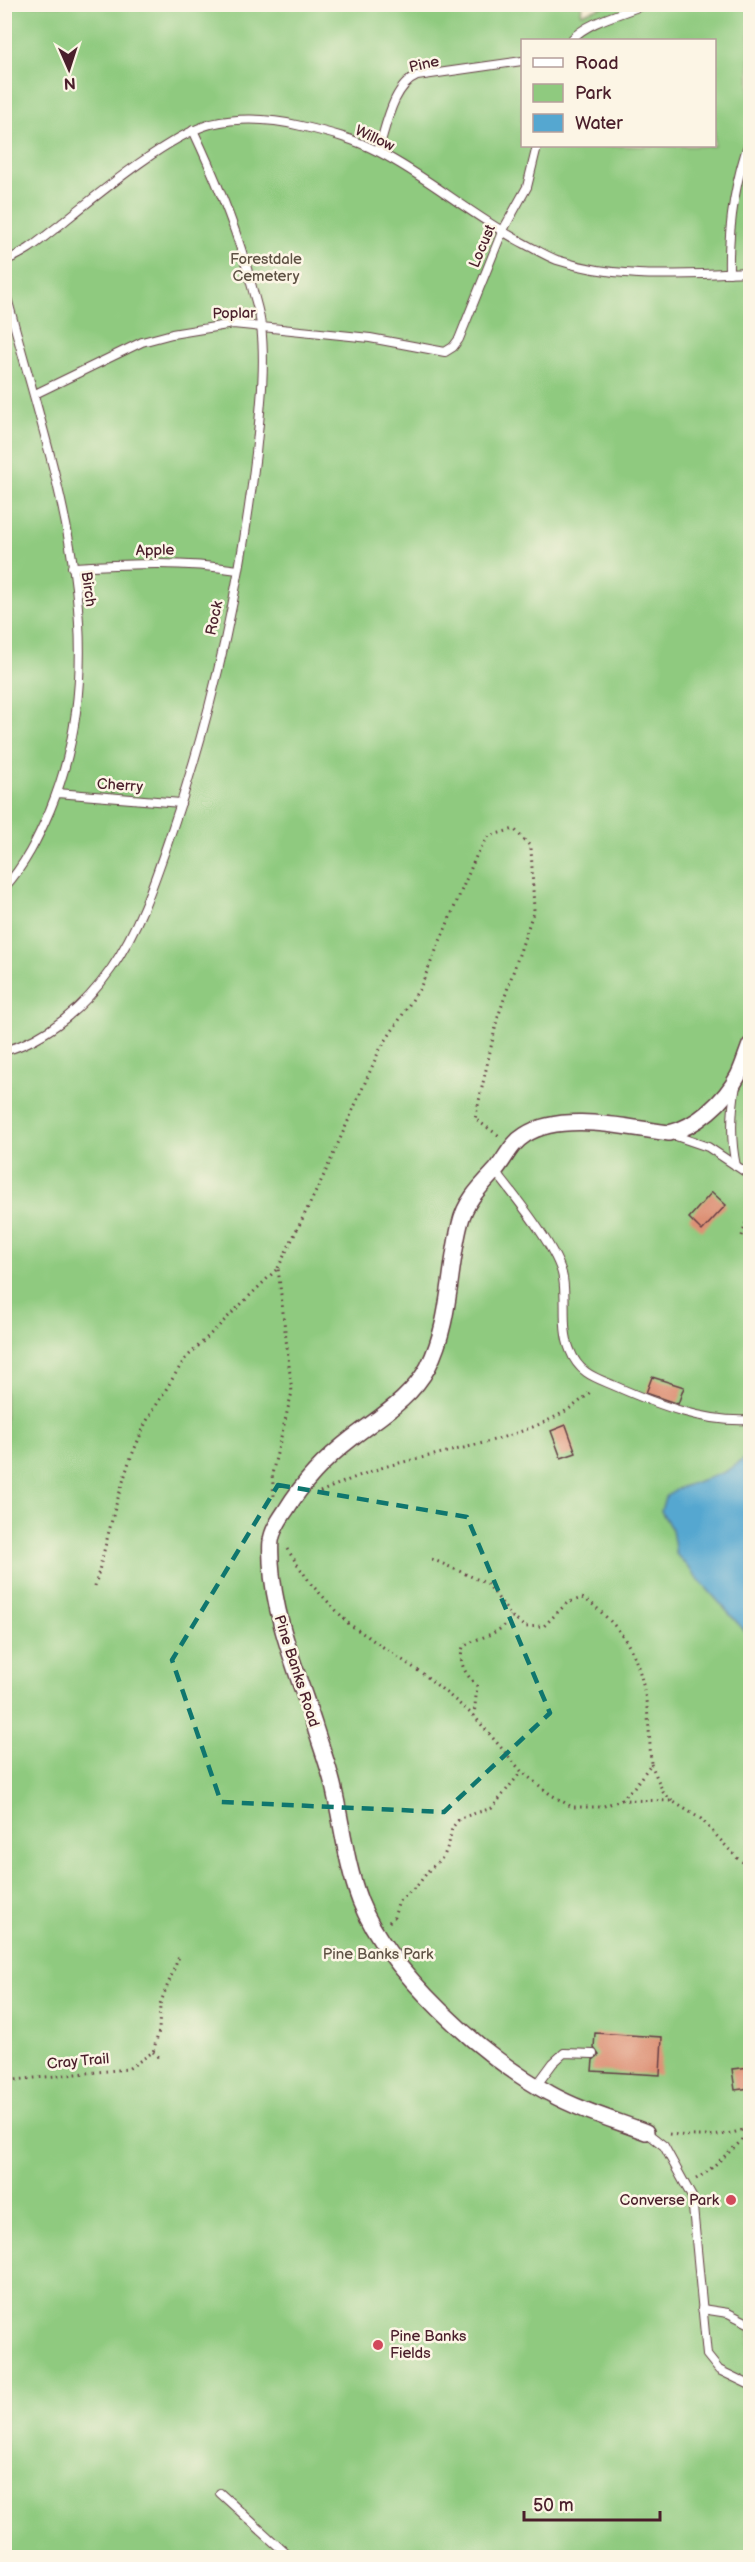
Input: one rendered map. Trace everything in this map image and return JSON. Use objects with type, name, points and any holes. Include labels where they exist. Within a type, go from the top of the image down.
[{"type":"street","name":"Pine Banks Road","points":[[646,2132],[550,2094],[505,2067],[463,2032],[426,1995],[392,1954],[375,1929],[360,1901],[332,1782],[298,1673],[278,1619],[272,1575],[271,1541],[277,1523],[297,1492],[322,1464],[349,1440],[394,1408],[411,1392],[426,1370],[444,1322],[460,1222],[476,1189],[495,1171],[512,1145],[526,1134],[557,1124],[573,1122],[669,1133],[683,1130],[696,1123],[737,1078],[750,1045]]},
{"type":"lane","points":[[572,39],[596,24],[646,4]]},
{"type":"lane","name":"Pine","points":[[378,151],[398,93],[406,80],[417,76],[521,61]]},
{"type":"lane","name":"Willow","points":[[4,261],[29,251],[60,224],[149,158],[193,130],[227,121],[255,119],[282,121],[327,132],[378,151],[502,232],[555,259],[594,270],[626,275],[675,277],[750,272]]},
{"type":"lane","name":"Rock","points":[[4,1051],[18,1047],[40,1035],[68,1016],[90,996],[112,967],[135,927],[155,880],[181,803],[208,706],[238,570],[259,421],[261,326],[242,246],[212,170],[193,130]]},
{"type":"lane","points":[[729,273],[731,206],[738,172],[750,139]]},
{"type":"lane","name":"Locust","points":[[445,352],[459,339],[502,232],[527,187],[537,147]]},
{"type":"lane","name":"Birch","points":[[4,286],[60,492],[81,644],[80,688],[68,760],[57,793],[28,855],[4,888]]},
{"type":"lane","name":"Poplar","points":[[35,394],[142,342],[202,328],[233,324],[370,338],[445,352]]},
{"type":"lane","name":"Apple","points":[[72,567],[163,562],[238,570]]},
{"type":"lane","name":"Cherry","points":[[57,793],[181,803]]},
{"type":"lane","points":[[736,1166],[731,1143],[732,1108],[737,1078]]},
{"type":"lane","points":[[669,1133],[708,1147],[750,1175]]},
{"type":"lane","points":[[495,1171],[514,1194],[555,1256],[563,1276],[567,1338],[570,1350],[586,1372],[632,1393],[710,1418],[750,1420]]},
{"type":"lane","points":[[537,2086],[553,2063],[564,2053],[593,2054]]},
{"type":"lane","points":[[646,2132],[664,2146],[692,2197],[705,2350],[709,2359],[719,2370],[750,2385]]},
{"type":"lane","points":[[702,2309],[728,2313],[750,2324]]},
{"type":"lane","points":[[220,2493],[291,2558]]},
{"type":"path","points":[[95,1586],[121,1489],[147,1422],[184,1360],[278,1268],[325,1173],[378,1051],[420,988],[477,854],[489,836],[514,829],[531,848],[534,910],[497,1020],[475,1119],[512,1145]]},
{"type":"path","points":[[742,1236],[750,1209]]},
{"type":"path","points":[[278,1268],[292,1392],[272,1474],[277,1523],[288,1551],[311,1584],[349,1624],[426,1676],[474,1716],[522,1772],[550,1794],[572,1807],[601,1807],[621,1800],[672,1802]]},
{"type":"path","points":[[319,1492],[381,1468],[544,1423],[578,1405],[601,1380]]},
{"type":"path","points":[[432,1559],[488,1584],[512,1616],[525,1627],[544,1626],[567,1603],[582,1598],[593,1603],[620,1629],[641,1671],[651,1764],[663,1792],[672,1802],[701,1819],[737,1858],[750,1867]]},
{"type":"path","points":[[474,1716],[477,1686],[465,1674],[462,1666],[460,1658],[463,1647],[474,1639],[506,1626],[512,1616]]},
{"type":"path","points":[[621,1800],[651,1764]]},
{"type":"path","points":[[375,1929],[384,1928],[389,1923],[394,1917],[399,1901],[417,1886],[444,1856],[452,1828],[460,1818],[492,1808],[522,1772]]},
{"type":"path","points":[[159,2058],[153,2052],[159,2031],[160,2004],[180,1954]]},
{"type":"path","name":"Cray Trail","points":[[4,2081],[128,2069],[153,2052]]},
{"type":"path","points":[[646,2132],[715,2136],[750,2127],[749,2134],[741,2142],[707,2172],[687,2185]]},
{"type":"highlighted area","points":[[278,1485],[467,1517],[550,1713],[444,1812],[221,1802],[172,1660]]},
{"type":"green space","points":[[582,4],[581,14],[607,5],[750,5],[750,2557],[5,2558],[5,5]]},
{"type":"water","points":[[750,1455],[750,1637],[676,1554],[672,1530],[661,1511],[665,1497],[679,1488],[725,1472]]},
{"type":"building","points":[[712,1192],[726,1205],[702,1231],[689,1218]]},
{"type":"building","points":[[652,1377],[684,1387],[678,1404],[646,1393]]},
{"type":"building","points":[[566,1425],[576,1453],[561,1458],[551,1431]]},
{"type":"building","points":[[595,2033],[662,2037],[660,2075],[592,2071],[593,2060],[599,2055],[594,2048]]},
{"type":"building","points":[[750,2067],[750,2088],[735,2090],[732,2069]]},
{"type":"place","name":"Converse Park","points":[[731,2200]]},
{"type":"place","name":"Pine Banks Fields","points":[[378,2345]]},
{"type":"park label","name":"Forestdale Cemetery","points":[[266,268]]},
{"type":"park label","name":"Pine Banks Park","points":[[378,1954]]}]
